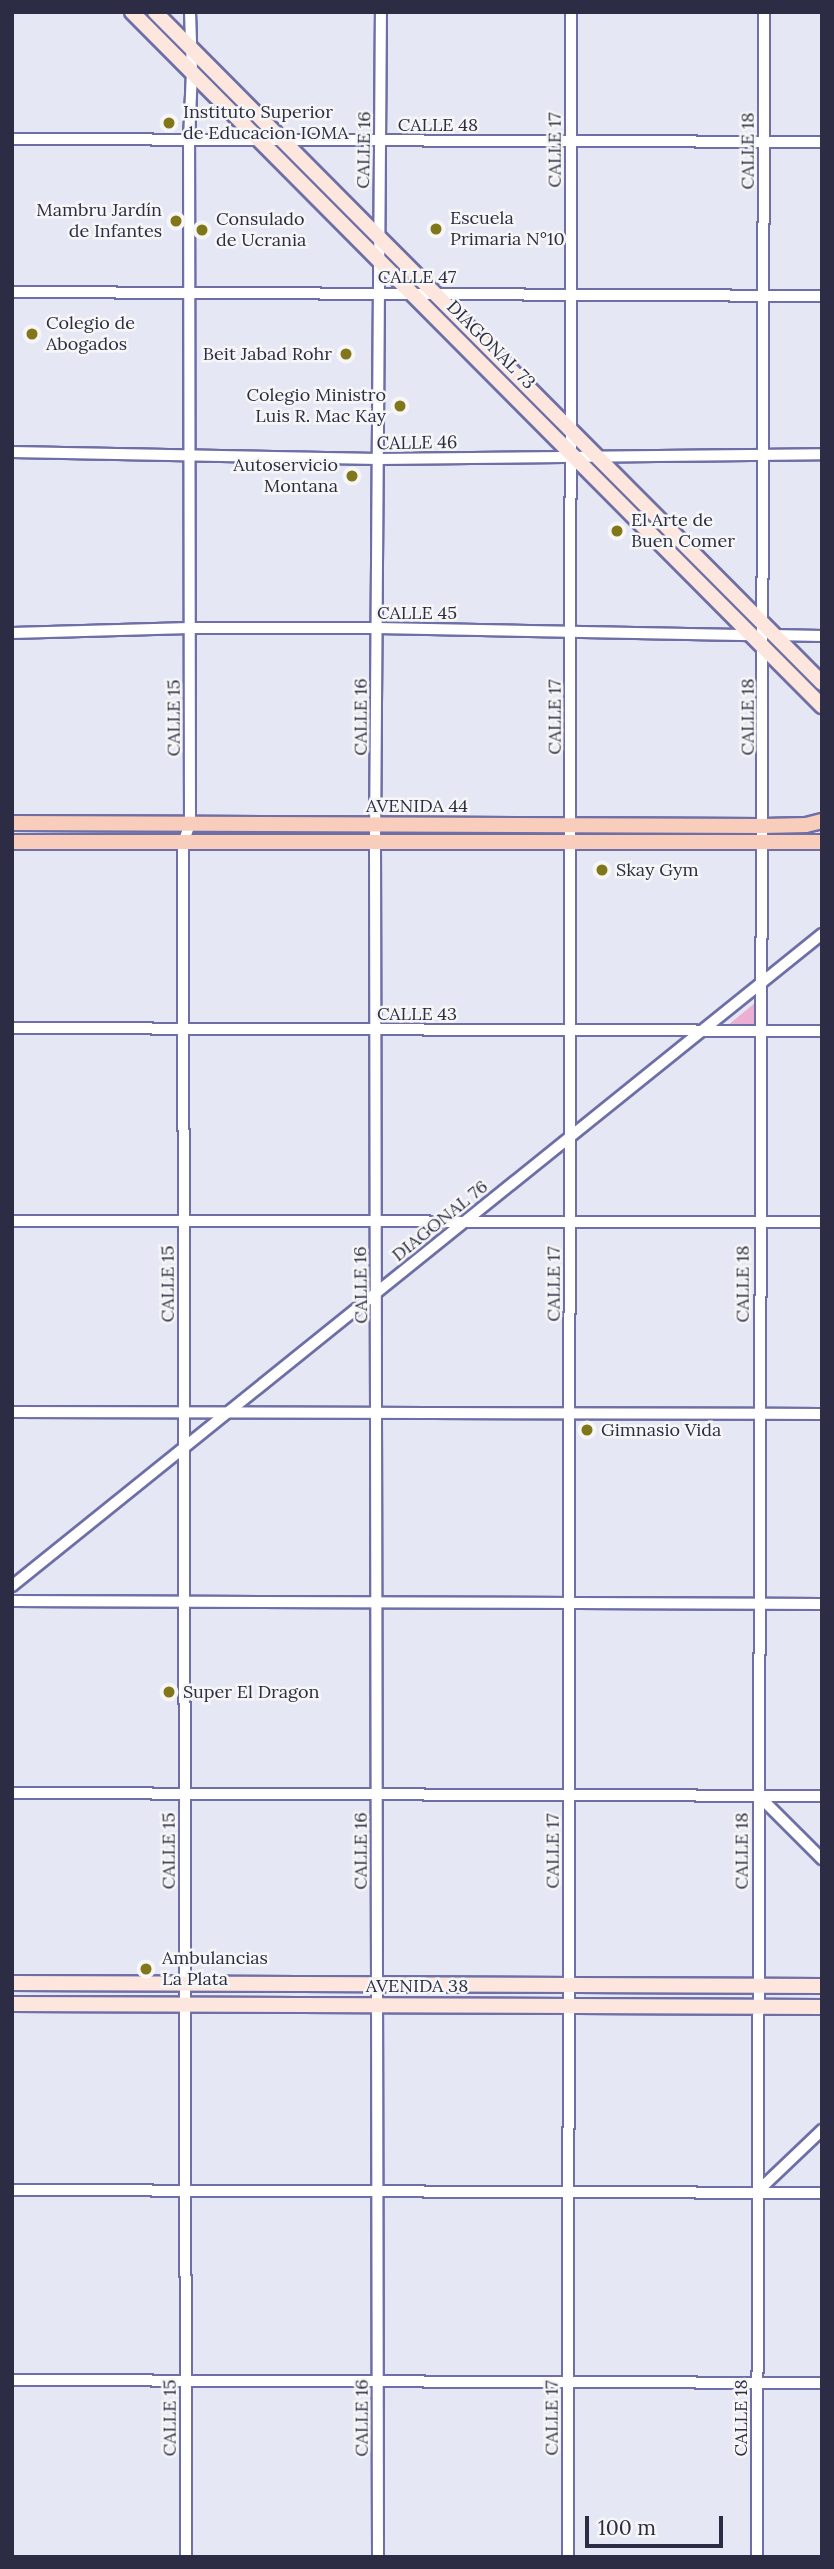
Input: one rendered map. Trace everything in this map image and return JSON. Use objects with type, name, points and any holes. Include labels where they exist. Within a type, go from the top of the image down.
[{"type":"main road","name":"DIAGONAL 73","points":[[132,12],[572,455],[763,635],[822,683]]},
{"type":"main road","name":"DIAGONAL 73","points":[[155,12],[572,430],[763,635],[822,706]]},
{"type":"main road","name":"AVENIDA 44","points":[[12,823],[763,826],[806,825],[822,821]]},
{"type":"main road","points":[[12,842],[822,842]]},
{"type":"main road","name":"AVENIDA 38","points":[[12,1983],[822,1986]]},
{"type":"main road","name":"AVENIDA 38","points":[[12,2004],[822,2007]]},
{"type":"street","name":"CALLE 15","points":[[186,2557],[183,843],[190,824],[190,12]]},
{"type":"street","name":"CALLE 16","points":[[377,2557],[378,1291],[375,825],[381,12]]},
{"type":"street","name":"CALLE 17","points":[[568,2557],[571,12]]},
{"type":"street","name":"CALLE 18","points":[[757,2557],[764,12]]},
{"type":"street","name":"CALLE 48","points":[[12,139],[822,142]]},
{"type":"street","name":"CALLE 47","points":[[12,292],[822,296]]},
{"type":"street","name":"CALLE 46","points":[[12,452],[190,458],[378,459],[822,454]]},
{"type":"street","name":"CALLE 45","points":[[12,633],[190,628],[377,628],[570,629],[822,636]]},
{"type":"street","name":"DIAGONAL 76","points":[[12,1586],[822,934]]},
{"type":"street","name":"CALLE 43","points":[[12,1028],[822,1031]]},
{"type":"street","points":[[12,1221],[822,1222]]},
{"type":"street","points":[[12,1412],[822,1414]]},
{"type":"street","points":[[12,1601],[822,1604]]},
{"type":"street","points":[[12,1793],[822,1796]]},
{"type":"street","points":[[758,1796],[822,1858]]},
{"type":"street","points":[[757,2192],[822,2130]]},
{"type":"street","points":[[12,2190],[822,2193]]},
{"type":"street","points":[[12,2380],[822,2383]]},
{"type":"shaded area","points":[[756,1002],[756,1026],[727,1026]]},
{"type":"place","name":"Instituto Superior de Educacion IOMA","points":[[169,123]]},
{"type":"place","name":"Mambru Jardín de Infantes","points":[[176,221]]},
{"type":"place","name":"Escuela Primaria N°10","points":[[436,229]]},
{"type":"place","name":"Consulado de Ucrania","points":[[202,230]]},
{"type":"place","name":"Colegio de Abogados","points":[[32,334]]},
{"type":"place","name":"Beit Jabad Rohr","points":[[346,354]]},
{"type":"place","name":"Colegio Ministro Luis R. Mac Kay","points":[[400,406]]},
{"type":"place","name":"Autoservicio Montana","points":[[352,476]]},
{"type":"place","name":"El Arte de Buen Comer","points":[[617,531]]},
{"type":"place","name":"Skay Gym","points":[[602,870]]},
{"type":"place","name":"Gimnasio Vida","points":[[587,1430]]},
{"type":"place","name":"Super El Dragon","points":[[169,1692]]},
{"type":"place","name":"Ambulancias La Plata","points":[[146,1969]]}]
